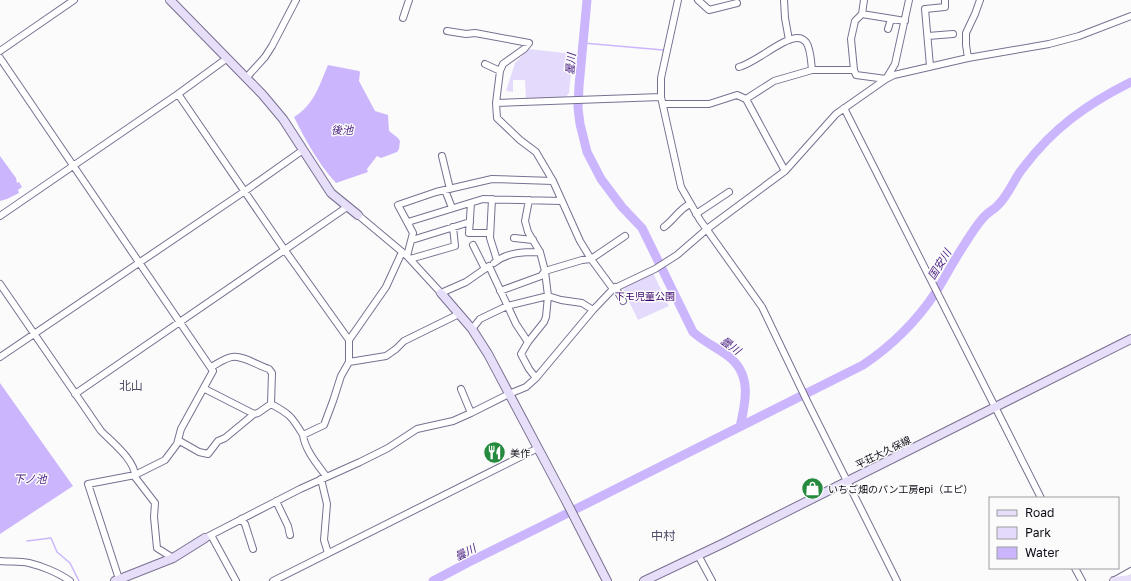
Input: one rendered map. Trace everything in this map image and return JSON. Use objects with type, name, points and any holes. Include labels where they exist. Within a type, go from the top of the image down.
[{"type":"street","points":[[0,51],[74,0]]},
{"type":"street","points":[[170,0],[226,59],[262,94],[280,115],[332,193],[406,256],[472,329],[488,354],[565,498],[606,581]]},
{"type":"street","points":[[246,78],[265,57],[296,0]]},
{"type":"street","points":[[403,18],[409,0]]},
{"type":"street","points":[[678,0],[661,78],[661,98],[681,187],[706,229],[762,307],[897,581]]},
{"type":"street","points":[[698,0],[709,10],[725,3],[737,3]]},
{"type":"street","points":[[784,0],[785,18],[789,40]]},
{"type":"street","points":[[864,0],[862,14],[856,20],[851,39],[854,70],[856,75],[886,79]]},
{"type":"street","points":[[886,79],[896,64],[909,0]]},
{"type":"street","points":[[930,66],[925,9],[945,7],[945,0]]},
{"type":"street","points":[[968,58],[966,33],[980,0]]},
{"type":"street","points":[[862,14],[905,21]]},
{"type":"street","points":[[0,58],[213,371],[182,429],[177,444],[165,460],[135,475],[88,484],[117,580],[173,558],[208,536],[276,501],[388,448],[416,429],[453,421],[471,414],[509,394],[526,387],[536,378],[593,310],[614,288],[663,265],[678,255],[706,229],[785,171],[836,114],[886,79],[894,75],[930,66],[1049,44],[1079,36],[1131,16]]},
{"type":"street","points":[[888,29],[890,19]]},
{"type":"street","points":[[447,31],[466,34],[475,33],[529,43],[524,49],[503,64],[500,70],[496,103],[497,118],[520,140],[536,152],[553,181],[580,241],[591,259],[623,301]]},
{"type":"street","points":[[928,36],[949,37]]},
{"type":"street","points":[[739,67],[749,64],[772,48],[789,40],[798,38],[807,43],[812,70]]},
{"type":"street","points":[[0,216],[73,164],[178,94],[226,59]]},
{"type":"street","points":[[485,64],[500,70]]},
{"type":"street","points":[[746,98],[774,81],[812,70],[854,70]]},
{"type":"street","points":[[178,94],[284,249],[349,340]]},
{"type":"street","points":[[663,104],[709,104],[737,95],[746,98],[785,171]]},
{"type":"street","points":[[496,103],[661,98]]},
{"type":"street","points":[[844,108],[1040,497]]},
{"type":"street","points":[[0,357],[140,263],[303,150]]},
{"type":"street","points":[[442,156],[452,208]]},
{"type":"street","points":[[303,434],[324,425],[341,376],[349,362],[349,340],[406,256],[413,233],[398,204],[448,189],[492,179],[553,181]]},
{"type":"street","points":[[696,214],[729,192]]},
{"type":"street","points":[[408,222],[483,199],[562,201]]},
{"type":"street","points":[[492,199],[490,233],[497,260]]},
{"type":"street","points":[[529,200],[525,221],[528,232],[540,252],[545,271],[548,296],[544,322],[528,342],[521,354],[536,378]]},
{"type":"street","points":[[471,203],[469,233],[490,233]]},
{"type":"street","points":[[664,227],[681,210],[690,204]]},
{"type":"street","points":[[75,394],[347,207]]},
{"type":"street","points":[[412,240],[470,222]]},
{"type":"street","points":[[406,256],[455,246],[454,227]]},
{"type":"street","points":[[500,291],[541,276],[545,271],[582,260],[591,259],[625,236]]},
{"type":"street","points":[[514,238],[532,240]]},
{"type":"street","points":[[473,245],[500,291],[516,324],[528,342]]},
{"type":"street","points":[[441,293],[466,282],[497,260],[516,252],[540,252]]},
{"type":"street","points":[[0,284],[101,432],[125,455],[135,477],[154,504],[157,548],[173,558]]},
{"type":"street","points":[[472,329],[480,319],[507,306],[548,296],[561,300],[582,303],[593,310]]},
{"type":"street","points":[[349,362],[386,356],[396,349],[404,340],[458,314]]},
{"type":"street","name":"平荘大久保線","points":[[644,581],[1131,339]]},
{"type":"street","points":[[211,367],[232,356],[246,359],[261,367],[269,369],[272,373],[271,404]]},
{"type":"street","points":[[204,389],[254,414]]},
{"type":"street","points":[[460,389],[471,414]]},
{"type":"street","points":[[271,404],[286,412],[293,418],[303,434],[304,440],[313,459],[324,477],[327,504],[324,540],[328,553]]},
{"type":"street","points":[[178,440],[199,452],[208,454],[218,441],[225,438],[254,414],[271,404]]},
{"type":"street","points":[[273,581],[538,448]]},
{"type":"street","points":[[276,501],[288,526],[290,535]]},
{"type":"street","points":[[241,519],[245,524],[253,549]]},
{"type":"street","points":[[208,536],[236,581]]},
{"type":"street","points":[[698,555],[712,581]]},
{"type":"street","points":[[0,561],[29,563],[65,577],[70,581]]},
{"type":"street","points":[[1076,569],[1082,581]]},
{"type":"street","points":[[1115,581],[1131,571]]},
{"type":"street","points":[[1115,581],[1131,579]]},
{"type":"green space","points":[[529,49],[573,54],[569,93],[565,98],[526,100],[525,80],[513,80],[513,92],[506,91],[515,63]]},
{"type":"green space","name":"下モ児童公園","points":[[653,273],[669,306],[638,320],[621,285]]},
{"type":"water","name":"後池","points":[[328,65],[360,72],[359,81],[375,111],[388,115],[389,131],[400,141],[397,152],[381,158],[377,156],[367,169],[368,172],[336,183],[313,152],[294,117],[311,101],[319,88]]},
{"type":"water","points":[[0,156],[16,178],[17,183],[19,182],[22,187],[18,190],[19,193],[0,201]]},
{"type":"water","name":"下ノ池","points":[[0,383],[73,486],[0,534]]},
{"type":"waterway","name":"曇川","points":[[587,0],[578,108],[580,124],[587,152],[601,179],[622,207],[642,228],[693,332],[701,339],[728,356],[736,363],[741,371],[744,380],[745,398],[740,427]]},
{"type":"waterway","points":[[583,43],[663,50]]},
{"type":"waterway","name":"国安川","points":[[433,581],[863,365],[894,341],[912,323],[936,292],[977,226],[985,216],[1003,200],[1020,172],[1046,141],[1085,108],[1131,82]]},
{"type":"waterway","points":[[27,541],[51,538],[57,552],[70,563],[79,581]]},
{"type":"place","name":"美作","points":[[495,453]]},
{"type":"place","name":"いちご畑のパン工房epi（エピ）","points":[[813,489]]},
{"type":"district","name":"北山","points":[[131,385]]},
{"type":"district","name":"中村","points":[[663,535]]}]
